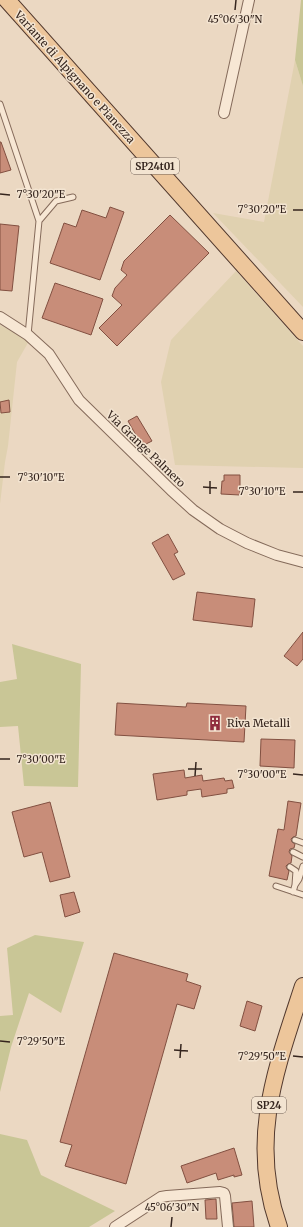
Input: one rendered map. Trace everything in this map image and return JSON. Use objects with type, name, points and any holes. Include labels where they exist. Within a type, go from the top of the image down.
[{"type":"main road","name":"Variante di Alpignano e Pianezza","points":[[7,0],[303,332]]},
{"type":"main road","name":"SP24","points":[[279,1227],[274,1213],[266,1176],[265,1137],[270,1097],[279,1062],[303,986]]},
{"type":"street","points":[[224,113],[249,0]]},
{"type":"street","name":"Via Grange Palmero","points":[[0,317],[28,335],[49,354],[79,400],[193,510],[220,529],[247,543],[277,555],[303,562]]},
{"type":"street","points":[[115,1227],[161,1197],[220,1192],[224,1193],[225,1196],[228,1227]]},
{"type":"lane","points":[[0,104],[39,221],[28,335]]},
{"type":"lane","points":[[39,221],[56,201],[73,197]]},
{"type":"lane","points":[[295,840],[303,842]]},
{"type":"lane","points":[[293,852],[303,857]]},
{"type":"lane","points":[[295,885],[299,880],[303,866]]},
{"type":"lane","points":[[290,867],[296,871],[293,892]]},
{"type":"lane","points":[[276,886],[303,895]]},
{"type":"shaded area","points":[[301,0],[303,0],[303,86],[295,60]]},
{"type":"shaded area","points":[[295,60],[303,86],[303,307],[213,213],[264,222]]},
{"type":"shaded area","points":[[236,271],[303,346],[303,468],[175,465],[161,382],[171,340]]},
{"type":"shaded area","points":[[0,325],[29,341],[17,362],[0,504]]},
{"type":"shaded area","points":[[12,644],[81,664],[78,787],[24,786],[18,726],[0,727],[0,682],[17,679]]},
{"type":"shaded area","points":[[35,935],[84,942],[61,1013],[29,993],[11,1047],[0,1092],[0,1016],[13,1015],[7,948]]},
{"type":"shaded area","points":[[0,1134],[27,1140],[41,1175],[115,1211],[89,1227],[0,1227]]},
{"type":"building","points":[[0,142],[11,170],[0,173]]},
{"type":"building","points":[[110,207],[124,212],[100,280],[50,263],[64,223],[76,227],[82,210],[106,218]]},
{"type":"building","points":[[170,215],[209,253],[117,346],[99,328],[122,305],[112,296],[115,288],[127,275],[121,270],[124,261]]},
{"type":"building","points":[[0,224],[19,226],[12,291],[0,290]]},
{"type":"building","points":[[55,283],[103,299],[91,335],[42,318]]},
{"type":"building","points":[[9,400],[10,412],[1,413],[0,402]]},
{"type":"building","points":[[137,416],[152,441],[142,446],[128,421]]},
{"type":"building","points":[[224,475],[240,475],[240,495],[221,494]]},
{"type":"building","points":[[168,534],[178,552],[174,554],[185,574],[173,580],[152,543]]},
{"type":"building","points":[[197,592],[255,599],[252,627],[193,620]]},
{"type":"building","points":[[303,632],[303,659],[297,666],[284,656]]},
{"type":"building","points":[[117,703],[186,707],[187,703],[246,706],[244,742],[115,735]]},
{"type":"building","points":[[261,739],[295,740],[294,768],[260,766]]},
{"type":"building","points":[[184,770],[185,778],[202,775],[203,781],[224,778],[225,781],[232,780],[234,788],[227,789],[227,793],[202,797],[201,789],[187,791],[187,795],[157,800],[153,774]]},
{"type":"building","points":[[288,801],[301,803],[296,836],[291,839],[295,844],[294,848],[290,849],[289,852],[292,856],[291,863],[286,866],[289,871],[287,880],[269,876],[278,829],[284,830]]},
{"type":"building","points":[[50,802],[70,877],[50,882],[42,852],[24,857],[12,812]]},
{"type":"building","points":[[74,892],[80,912],[65,917],[60,895]]},
{"type":"building","points":[[114,953],[188,974],[186,981],[201,986],[194,1009],[177,1004],[126,1184],[65,1166],[72,1145],[60,1142]]},
{"type":"building","points":[[247,1001],[262,1006],[255,1031],[240,1026]]},
{"type":"building","points":[[234,1148],[242,1175],[234,1177],[234,1175],[218,1180],[216,1173],[187,1183],[181,1166]]},
{"type":"building","points":[[216,1199],[217,1219],[206,1219],[205,1200]]},
{"type":"building","points":[[252,1201],[254,1227],[234,1227],[232,1203]]},
{"type":"place","name":"Riva Metalli","points":[[215,723]]}]
